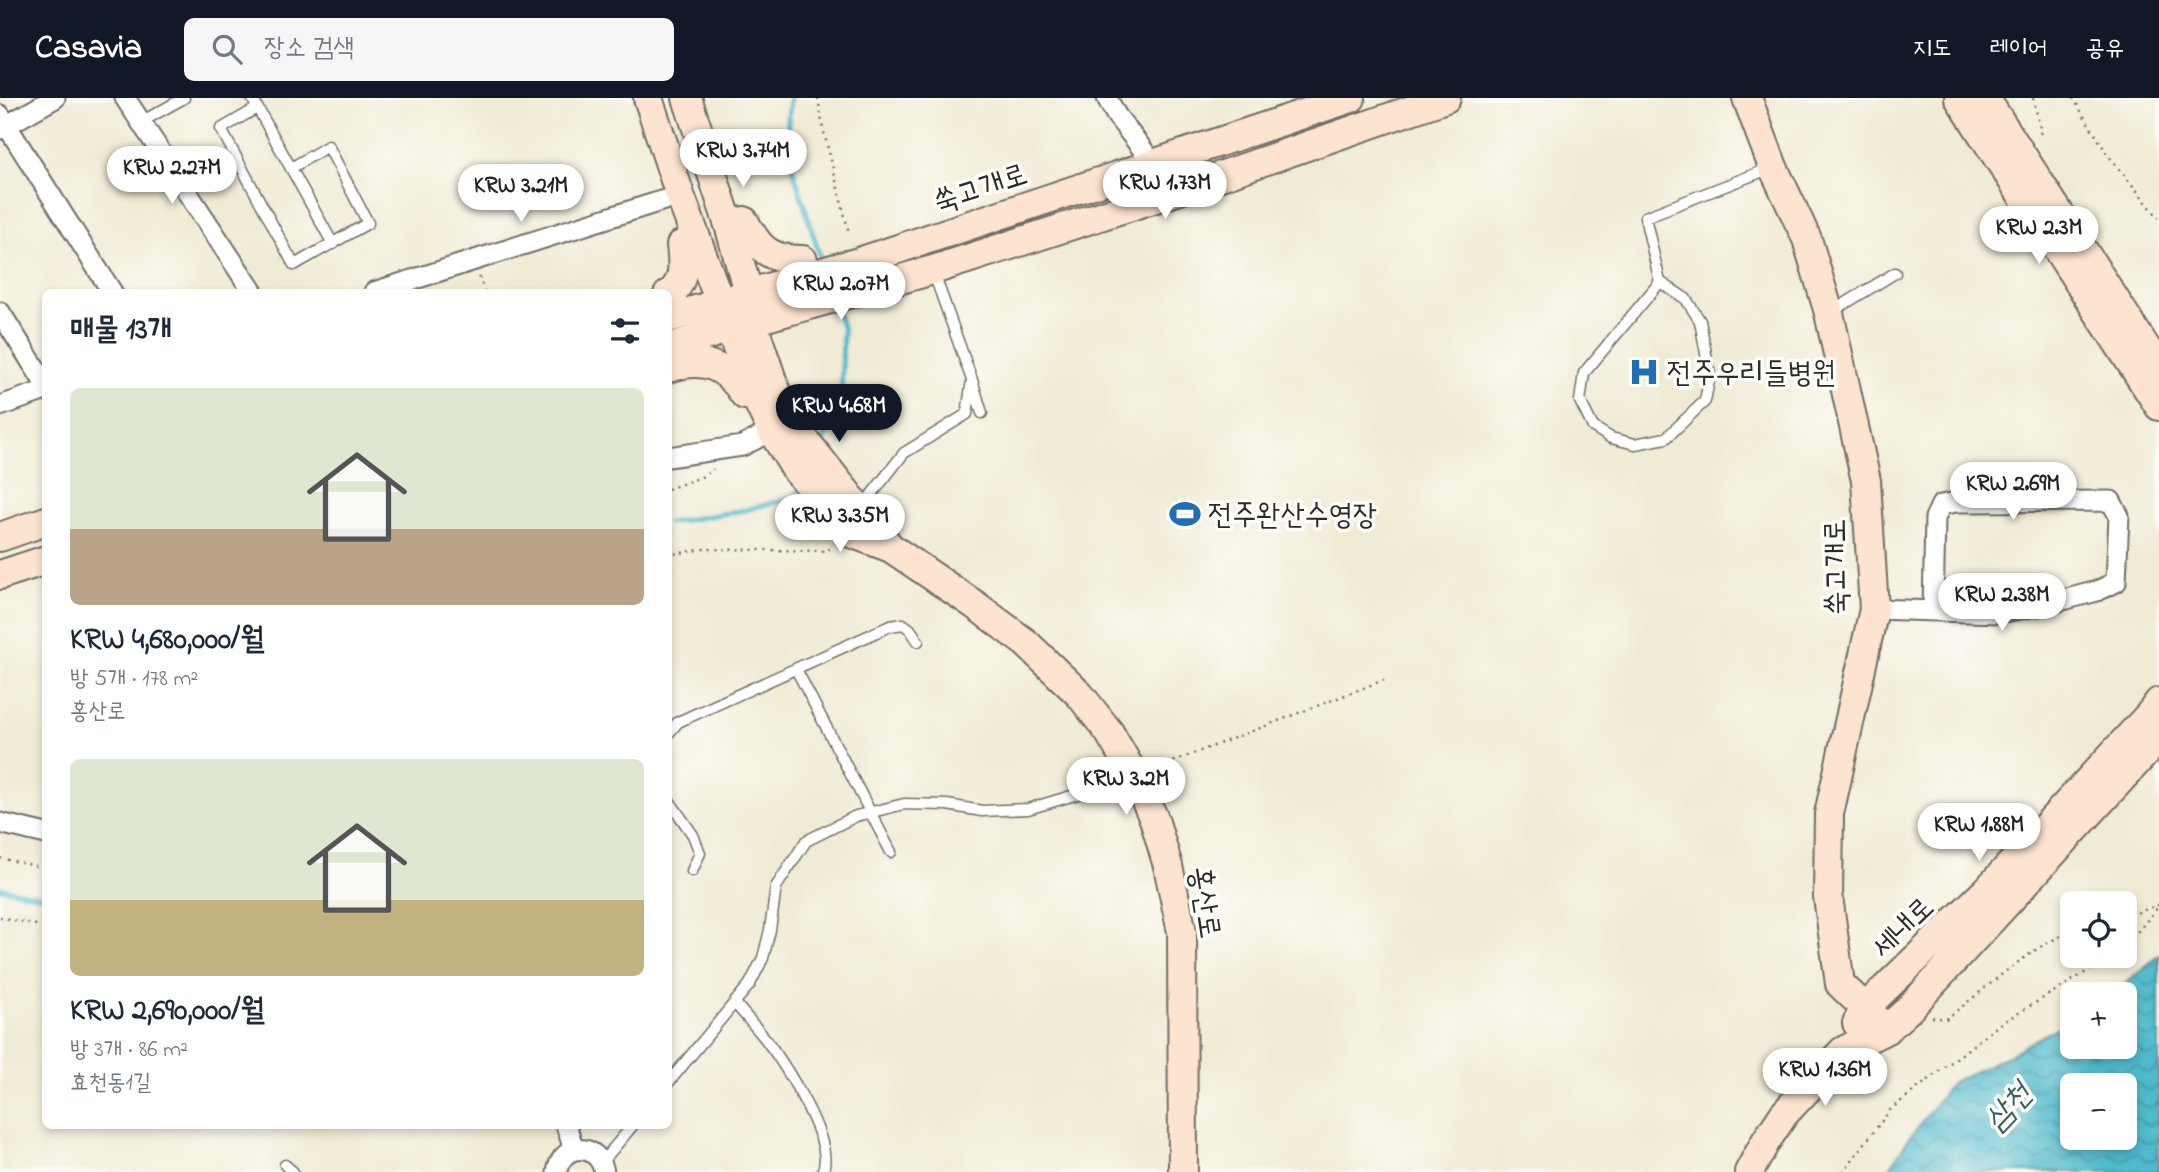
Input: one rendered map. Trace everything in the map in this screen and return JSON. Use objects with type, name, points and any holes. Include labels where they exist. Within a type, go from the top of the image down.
[{"type":"street","points":[[55,98],[2,123],[110,289]]},
{"type":"street","points":[[125,98],[251,289]]},
{"type":"street","name":"홍산로","points":[[648,98],[697,240],[738,311],[775,389],[784,435]]},
{"type":"street","name":"홍산로","points":[[687,98],[729,225],[738,311],[753,391],[784,435],[845,509],[891,548],[1026,643],[1080,695],[1109,732],[1135,777],[1154,819],[1168,866],[1182,932],[1183,1172]]},
{"type":"street","points":[[1107,98],[1116,115],[1154,164]]},
{"type":"street","name":"쑥고개로","points":[[672,318],[738,311],[801,309],[863,275],[1154,164],[1351,98]]},
{"type":"street","name":"쑥고개로","points":[[672,346],[738,311],[797,272],[863,275],[933,270],[1171,193],[1446,98]]},
{"type":"street","name":"쑥고개로","points":[[1747,98],[1773,167],[1807,239],[1829,313],[1866,481],[1874,609],[1829,814],[1828,897],[1840,984],[1887,1029]]},
{"type":"street","points":[[1959,98],[2159,406]]},
{"type":"street","points":[[1985,98],[2159,368]]},
{"type":"street","points":[[383,289],[680,195]]},
{"type":"street","points":[[729,225],[744,221],[756,244],[797,272]]},
{"type":"street","points":[[672,293],[683,272],[681,245],[697,240]]},
{"type":"street","points":[[0,312],[42,380]]},
{"type":"street","points":[[672,367],[686,362],[704,362],[730,375],[745,396],[753,391]]},
{"type":"street","points":[[0,406],[42,389]]},
{"type":"street","points":[[672,456],[742,446],[784,435]]},
{"type":"street","points":[[1874,609],[1933,611],[1999,613],[2097,591],[2116,582],[2119,516],[2111,501],[1956,502],[1941,505],[1935,518],[1933,611]]},
{"type":"street","points":[[0,537],[42,523]]},
{"type":"street","points":[[0,576],[42,561]]},
{"type":"street","name":"세내로","points":[[1749,1172],[1784,1114],[1843,1051],[1865,1008],[1987,890],[2159,702]]},
{"type":"street","name":"세내로","points":[[1843,1051],[1887,1029],[1909,1009],[2159,738]]},
{"type":"street","points":[[0,823],[42,833]]},
{"type":"street","points":[[567,1129],[574,1150]]},
{"type":"street","points":[[557,1172],[562,1158],[574,1150],[590,1151],[603,1167]]},
{"type":"lane","points":[[141,122],[184,98]]},
{"type":"lane","points":[[252,98],[333,244]]},
{"type":"lane","points":[[257,108],[221,129],[294,265],[368,223],[328,146],[291,168]]},
{"type":"lane","points":[[1660,282],[1584,373],[1580,401],[1593,426],[1611,438],[1635,444],[1666,438],[1705,401],[1710,375],[1700,321],[1686,299],[1660,282],[1645,217],[1773,167]]},
{"type":"lane","points":[[933,270],[982,413]]},
{"type":"lane","points":[[1829,313],[1895,273]]},
{"type":"lane","points":[[845,509],[904,453],[967,414],[972,380]]},
{"type":"lane","points":[[672,729],[678,722],[890,626],[903,624],[918,641]]},
{"type":"lane","points":[[796,669],[891,852]]},
{"type":"lane","points":[[672,1078],[750,984],[763,958],[776,887],[806,841],[856,816],[904,804],[947,805],[982,811],[1028,809],[1135,777]]},
{"type":"lane","points":[[672,805],[694,835],[700,853],[692,871]]},
{"type":"lane","points":[[735,1003],[793,1079],[821,1133],[826,1166],[822,1172]]},
{"type":"lane","points":[[603,1167],[629,1129]]},
{"type":"path","points":[[818,98],[822,128],[849,233]]},
{"type":"path","points":[[2033,145],[2041,132],[2034,98]]},
{"type":"path","points":[[2073,98],[2108,155],[2159,218]]},
{"type":"path","points":[[477,271],[484,289]]},
{"type":"path","points":[[672,554],[704,549],[825,551],[843,540],[845,509]]},
{"type":"path","points":[[1135,777],[1384,680]]},
{"type":"path","points":[[0,858],[42,866]]},
{"type":"path","points":[[2137,913],[2159,906]]},
{"type":"path","points":[[2137,932],[2159,906]]},
{"type":"path","points":[[0,917],[42,926]]},
{"type":"path","points":[[1909,1009],[1934,1018],[1946,1019],[2028,955],[2060,936]]},
{"type":"path","points":[[1843,1172],[1891,1109],[2000,1024],[2093,968]]},
{"type":"water","name":"삼천","points":[[2159,955],[2159,1172],[1887,1172],[1952,1082],[2003,1058],[2060,1026],[2060,1059],[2137,1059],[2137,982],[2127,982]]},
{"type":"waterway","points":[[790,98],[786,146],[822,263]]},
{"type":"waterway","points":[[820,447],[841,405],[843,329],[835,306]]},
{"type":"waterway","points":[[672,522],[745,510],[795,497],[800,487]]},
{"type":"waterway","points":[[0,888],[42,896]]},
{"type":"place","name":"전주우리들병원","points":[[1644,372]]},
{"type":"place","name":"전주완산수영장","points":[[1185,514]]}]
